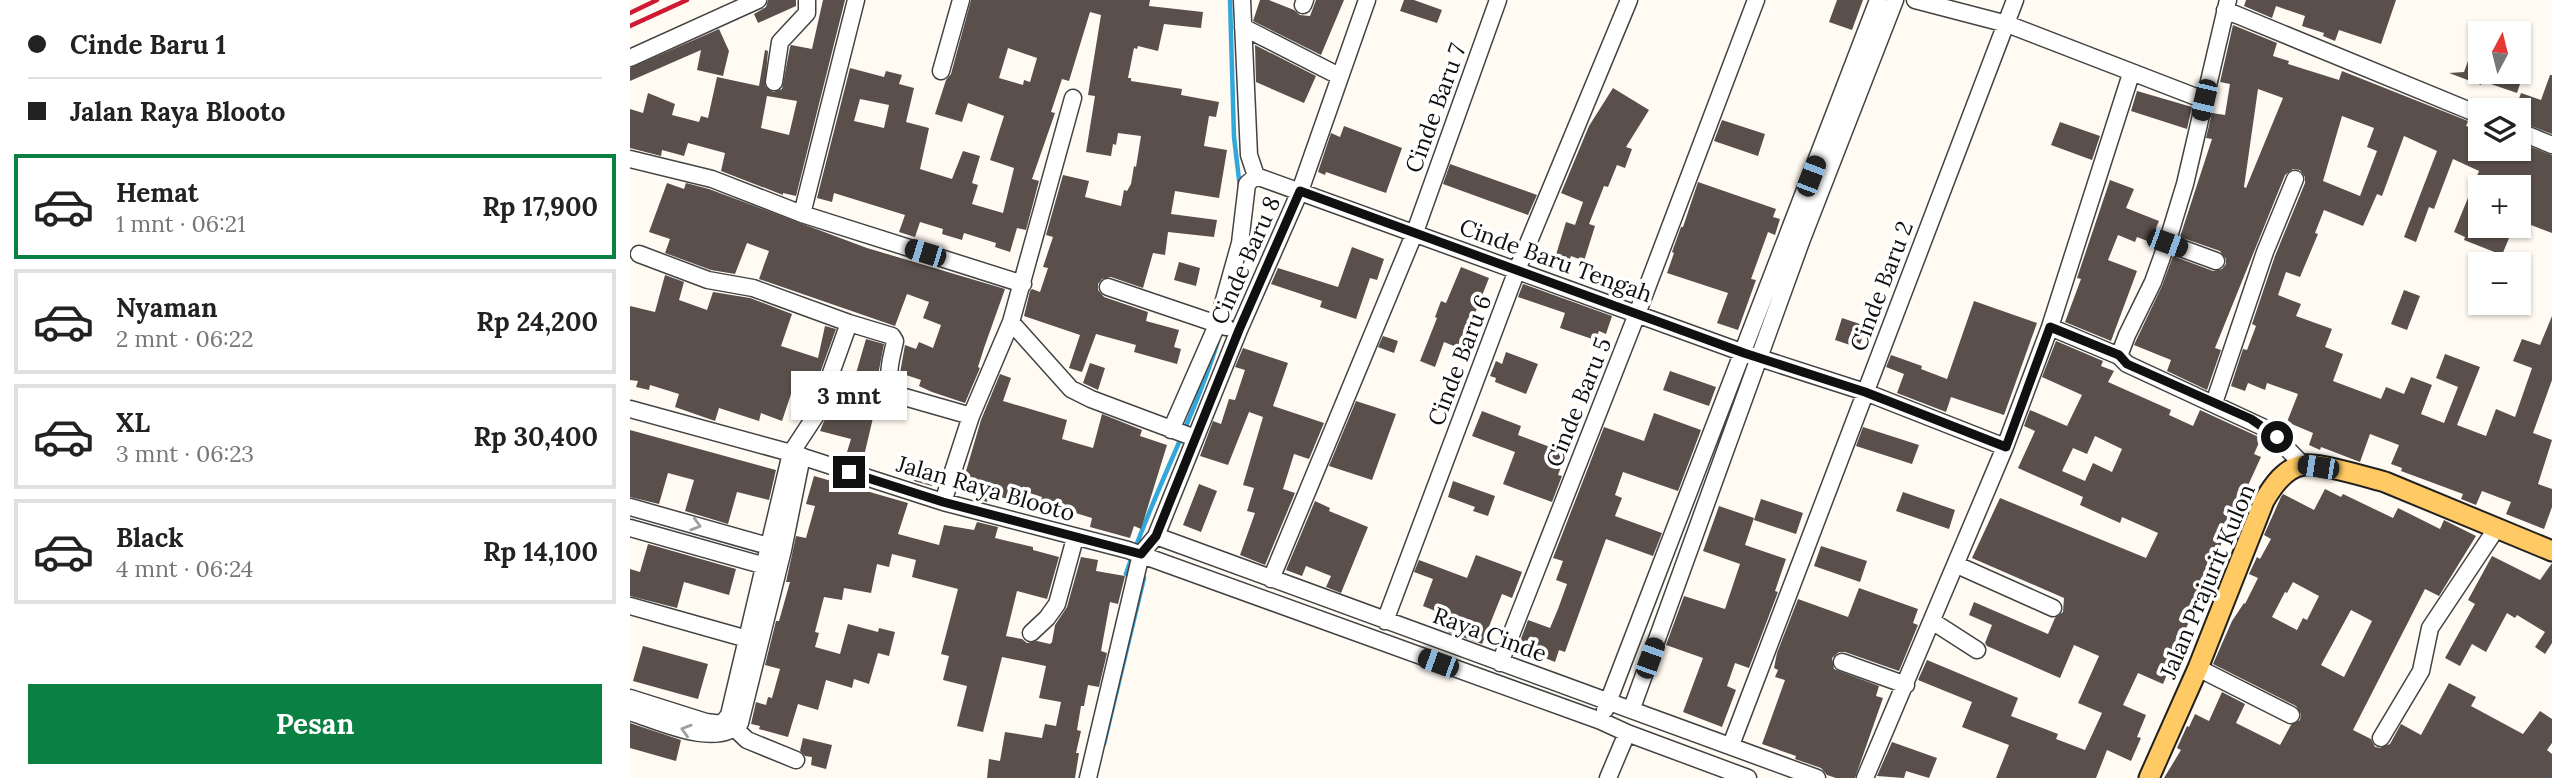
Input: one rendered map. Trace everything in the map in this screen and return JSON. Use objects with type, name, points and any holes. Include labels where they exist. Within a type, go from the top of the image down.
[{"type":"main road","points":[[2303,465],[2385,482],[2552,551]]},
{"type":"main road","name":"Jalan Prajurit Kulon","points":[[2150,778],[2198,668],[2264,501],[2273,485],[2288,472],[2303,465]]},
{"type":"street","points":[[630,58],[758,0]]},
{"type":"street","points":[[774,82],[780,42],[807,13],[807,0]]},
{"type":"street","points":[[802,215],[856,0]]},
{"type":"street","points":[[941,71],[961,0]]},
{"type":"street","points":[[1011,322],[1071,389],[1182,434],[1227,327],[1244,222],[1247,184],[1256,176],[1249,155],[1242,0]]},
{"type":"street","name":"Cinde Baru 8","points":[[1088,778],[1143,547],[1182,434],[1227,327],[1300,191],[1367,0]]},
{"type":"street","points":[[1357,26],[1377,0]]},
{"type":"street","name":"Cinde Baru 7","points":[[1271,579],[1415,232],[1498,0]]},
{"type":"street","name":"Cinde Baru 6","points":[[1385,621],[1517,270],[1629,0]]},
{"type":"street","name":"Cinde Baru 5","points":[[1500,663],[1756,0]]},
{"type":"street","points":[[1605,710],[1878,0]]},
{"type":"street","points":[[1632,708],[1802,239],[1895,0]]},
{"type":"street","points":[[1914,0],[2007,24],[2204,100]]},
{"type":"street","name":"Cinde Baru 2","points":[[1731,745],[2015,0]]},
{"type":"street","points":[[2119,355],[2154,282],[2167,243],[2185,184],[2227,5],[2468,110]]},
{"type":"street","points":[[1243,27],[1339,76]]},
{"type":"street","points":[[1865,778],[2006,447],[2050,327],[2131,74]]},
{"type":"street","points":[[943,502],[971,416],[1011,322],[1073,97]]},
{"type":"street","points":[[2531,136],[2552,145]]},
{"type":"street","points":[[630,159],[712,179],[802,215],[1023,284]]},
{"type":"street","name":"Cinde Baru Tengah","points":[[1256,176],[1744,353],[1865,392],[2006,447]]},
{"type":"street","points":[[2214,403],[2263,258],[2295,179]]},
{"type":"street","points":[[2167,243],[2216,261]]},
{"type":"street","points":[[639,254],[713,282],[753,288],[894,338],[888,376],[894,390],[901,396],[971,416]]},
{"type":"street","points":[[1108,287],[1227,327]]},
{"type":"street","points":[[630,698],[706,722],[730,725],[740,723],[754,641],[796,455],[816,415],[849,323]]},
{"type":"street","points":[[2050,327],[2119,355],[2127,364],[2269,430],[2303,465]]},
{"type":"street","name":"Jalan Raya Blooto","points":[[630,409],[796,455],[943,502],[1075,538],[1143,547]]},
{"type":"street","points":[[630,507],[777,548]]},
{"type":"street","points":[[630,528],[772,568]]},
{"type":"street","points":[[2381,738],[2421,671],[2430,628],[2496,529]]},
{"type":"street","points":[[1031,633],[1047,618],[1056,604],[1075,538]]},
{"type":"street","name":"Raya Cinde","points":[[1143,547],[1271,579],[1500,663],[1605,710],[1627,733],[1748,778]]},
{"type":"street","name":"Raya Cinde","points":[[1143,547],[1605,710],[1632,708],[1817,778]]},
{"type":"street","points":[[1957,565],[2053,608]]},
{"type":"street","points":[[630,606],[754,641]]},
{"type":"street","points":[[1932,621],[1977,650]]},
{"type":"street","points":[[1842,662],[1906,685]]},
{"type":"street","points":[[2198,668],[2291,715]]},
{"type":"street","points":[[630,712],[703,735],[723,733],[730,725]]},
{"type":"street","points":[[730,725],[747,740],[796,760]]},
{"type":"street","points":[[1608,778],[1627,733]]},
{"type":"building","points":[[768,0],[796,0],[796,6],[758,23],[754,14],[766,7]]},
{"type":"building","points":[[823,0],[845,0],[796,196],[783,195],[721,171],[725,153],[688,143],[684,156],[662,150],[661,156],[630,148],[630,109],[643,113],[648,93],[675,104],[672,115],[699,122],[701,116],[708,118],[717,77],[759,86],[765,50],[768,51],[765,86],[773,92],[782,89],[791,45],[812,49]],"holes":[[[767,96],[797,101],[789,135],[761,128]]]},
{"type":"building","points":[[971,0],[1150,0],[1149,6],[1203,12],[1201,28],[1164,24],[1158,51],[1138,46],[1137,49],[1134,48],[1128,78],[1131,78],[1131,81],[1182,89],[1181,95],[1219,102],[1216,117],[1209,116],[1204,146],[1227,150],[1219,198],[1175,191],[1171,214],[1217,220],[1214,237],[1168,232],[1165,255],[1153,253],[1143,288],[1111,277],[1102,279],[1098,284],[1098,290],[1104,297],[1148,312],[1146,321],[1179,330],[1174,347],[1181,349],[1177,364],[1134,352],[1136,345],[1096,334],[1082,372],[1069,368],[1080,335],[1024,316],[1030,291],[1032,289],[1040,292],[1048,268],[1043,267],[1053,237],[1046,235],[1063,175],[1089,181],[1085,197],[1121,206],[1124,190],[1127,191],[1131,184],[1134,166],[1136,167],[1141,136],[1118,133],[1111,156],[1086,152],[1095,96],[1088,95],[1101,15],[1090,12],[1069,81],[1062,79],[1051,112],[1055,113],[1032,179],[1039,181],[1026,230],[1017,228],[1010,252],[995,247],[996,243],[964,233],[962,240],[942,234],[943,229],[920,222],[915,237],[899,232],[905,215],[834,193],[832,202],[817,198],[850,68],[884,77],[886,71],[902,75],[899,84],[914,88],[906,122],[929,128],[920,169],[952,179],[963,151],[980,156],[972,183],[978,185],[972,204],[1003,213],[1014,168],[990,160],[1004,116],[968,103],[962,122],[935,114],[946,80],[951,74]],"holes":[[[1008,48],[1037,58],[1030,82],[1024,80],[1023,85],[999,78]],[[860,99],[889,105],[884,128],[854,121]]]},
{"type":"building","points":[[1260,0],[1269,0],[1300,15],[1310,16],[1316,0],[1344,0],[1321,55],[1253,21]]},
{"type":"building","points":[[1404,0],[1414,0],[1442,10],[1437,23],[1400,11]]},
{"type":"building","points":[[1837,0],[1863,0],[1852,30],[1829,22]]},
{"type":"building","points":[[2246,0],[2396,0],[2381,44],[2339,30],[2335,41],[2323,36],[2324,33],[2302,26],[2305,16],[2276,6],[2272,18],[2244,6]]},
{"type":"building","points":[[2233,25],[2277,43],[2273,56],[2289,61],[2288,64],[2339,80],[2342,71],[2468,121],[2468,161],[2531,161],[2531,147],[2552,155],[2552,233],[2531,225],[2531,175],[2477,175],[2479,171],[2453,159],[2434,209],[2429,207],[2416,242],[2404,237],[2437,151],[2404,136],[2382,196],[2377,194],[2363,226],[2324,210],[2315,233],[2318,234],[2300,277],[2286,272],[2278,295],[2301,304],[2296,316],[2332,329],[2325,347],[2343,354],[2333,381],[2381,399],[2386,387],[2404,394],[2411,377],[2432,385],[2421,414],[2444,423],[2458,387],[2436,378],[2445,354],[2480,367],[2457,425],[2486,436],[2496,409],[2515,417],[2532,368],[2513,361],[2522,339],[2540,345],[2552,316],[2552,380],[2533,433],[2552,440],[2538,484],[2552,489],[2552,507],[2544,529],[2506,514],[2511,502],[2482,491],[2476,505],[2461,499],[2463,494],[2401,471],[2402,468],[2391,464],[2399,445],[2370,434],[2360,462],[2309,445],[2313,433],[2287,422],[2298,394],[2267,383],[2265,390],[2248,383],[2245,391],[2231,386],[2243,349],[2247,350],[2256,326],[2252,324],[2275,256],[2305,183],[2305,177],[2300,170],[2293,169],[2285,175],[2215,348],[2221,350],[2207,390],[2167,371],[2171,360],[2134,345],[2173,256],[2213,271],[2222,269],[2226,264],[2220,251],[2180,237],[2212,139],[2206,138],[2212,113],[2225,115],[2230,84],[2220,82]],"holes":[[[2258,89],[2283,98],[2246,188],[2244,187]],[[2342,116],[2374,128],[2367,147],[2377,151],[2360,196],[2323,181]]]},
{"type":"building","points":[[719,29],[729,51],[723,76],[697,70],[701,50],[630,81],[630,68]]},
{"type":"building","points":[[1255,45],[1316,76],[1304,103],[1256,82]]},
{"type":"building","points":[[2468,61],[2468,80],[2449,73],[2464,72]]},
{"type":"building","points":[[2552,75],[2552,134],[2531,126],[2531,98],[2519,98],[2521,93],[2541,100]]},
{"type":"building","points":[[2491,84],[2520,84],[2517,93]]},
{"type":"building","points":[[1613,88],[1649,110],[1626,147],[1632,149],[1625,168],[1617,165],[1608,187],[1604,186],[1589,224],[1595,226],[1584,261],[1571,256],[1569,262],[1555,258],[1566,222],[1575,225],[1583,202],[1561,193],[1589,126]]},
{"type":"building","points":[[2137,91],[2192,107],[2187,129],[2131,111]]},
{"type":"building","points":[[1722,120],[1765,134],[1758,156],[1714,141]]},
{"type":"building","points":[[2060,122],[2100,136],[2092,160],[2051,145]]},
{"type":"building","points":[[1344,126],[1402,148],[1386,193],[1326,172],[1325,175],[1318,172],[1331,133],[1340,137]]},
{"type":"building","points":[[1450,164],[1537,195],[1528,215],[1443,184]]},
{"type":"building","points":[[2110,180],[2134,189],[2126,208],[2159,221],[2150,242],[2137,237],[2135,242],[2118,235],[2108,260],[2137,271],[2111,341],[2065,322],[2081,279],[2077,278]]},
{"type":"building","points":[[1698,182],[1776,209],[1773,217],[1780,219],[1775,235],[1768,232],[1751,279],[1756,280],[1738,330],[1717,323],[1728,293],[1667,273]]},
{"type":"building","points":[[667,183],[684,189],[686,183],[709,189],[867,248],[1005,289],[984,348],[978,367],[980,368],[965,403],[919,386],[921,380],[900,373],[905,345],[916,349],[919,342],[933,348],[941,325],[923,318],[929,302],[907,294],[895,326],[759,279],[769,251],[747,243],[735,274],[711,270],[665,253],[670,239],[649,232]]},
{"type":"building","points":[[2468,198],[2468,238],[2509,238],[2503,252],[2494,252],[2464,240],[2465,237],[2454,232]]},
{"type":"building","points":[[1352,247],[1384,259],[1377,280],[1370,278],[1356,319],[1320,307],[1322,301],[1271,284],[1278,268],[1338,287]]},
{"type":"building","points":[[1179,262],[1200,268],[1196,286],[1174,280]]},
{"type":"building","points":[[1461,267],[1489,278],[1468,331],[1473,333],[1466,351],[1444,342],[1435,367],[1420,361],[1441,301],[1446,303]]},
{"type":"building","points":[[665,275],[684,282],[679,300],[707,310],[713,292],[750,298],[792,314],[781,346],[818,358],[825,326],[836,329],[811,398],[791,394],[782,421],[761,413],[759,421],[719,408],[715,421],[675,407],[679,394],[650,385],[649,390],[636,387],[638,381],[630,380],[630,306],[655,312]]},
{"type":"building","points":[[1523,284],[1612,316],[1606,334],[1599,331],[1595,340],[1560,328],[1565,313],[1518,297]]},
{"type":"building","points":[[2404,290],[2420,296],[2407,330],[2391,324]]},
{"type":"building","points":[[1974,301],[2037,323],[2004,415],[1951,397],[1946,412],[1897,393],[1904,374],[1886,367],[1891,355],[1922,366],[1921,369],[1947,379]]},
{"type":"building","points":[[1842,318],[1866,326],[1859,348],[1835,340]]},
{"type":"building","points":[[1383,336],[1398,341],[1394,353],[1378,347]]},
{"type":"building","points":[[866,339],[884,344],[879,370],[881,384],[864,456],[847,452],[851,439],[820,431],[836,391],[850,394]]},
{"type":"building","points":[[2056,341],[2103,361],[2101,366],[2114,371],[2108,382],[2171,410],[2169,415],[2193,426],[2200,410],[2261,438],[2254,454],[2261,457],[2222,542],[2163,684],[2138,673],[2123,705],[2146,715],[2137,737],[2141,738],[2131,761],[2107,750],[2096,778],[1996,778],[2009,745],[1962,727],[1972,702],[1918,680],[1927,660],[2018,698],[2011,716],[2058,734],[2056,739],[2085,750],[2102,713],[2078,703],[2099,656],[2074,645],[2060,678],[1987,646],[1985,643],[1992,625],[1969,615],[1974,602],[2048,634],[2055,618],[2063,612],[2064,598],[1972,558],[2000,498],[2146,558],[2158,533],[2122,517],[2120,523],[2080,505],[2083,497],[2018,468],[2035,431],[2024,426],[2030,410],[2067,426],[2082,395],[2042,377]],"holes":[[[2095,436],[2122,449],[2112,472],[2093,463],[2085,481],[2062,471],[2073,448],[2087,454]]]},
{"type":"building","points":[[1243,348],[1288,363],[1273,406],[1324,423],[1309,459],[1294,454],[1283,489],[1295,493],[1265,565],[1240,555],[1255,513],[1247,511],[1254,488],[1243,485],[1263,417],[1249,412],[1228,465],[1200,456],[1213,421],[1221,424],[1229,399],[1235,400],[1245,370],[1235,367]]},
{"type":"building","points":[[1506,352],[1538,364],[1526,394],[1495,382],[1496,378],[1490,376],[1496,361],[1502,364]]},
{"type":"building","points":[[1090,363],[1105,368],[1098,390],[1083,383]]},
{"type":"building","points":[[1670,371],[1716,387],[1709,406],[1663,390]]},
{"type":"building","points":[[1000,374],[1011,378],[1003,401],[1067,420],[1062,439],[1093,448],[1102,414],[1142,430],[1140,436],[1167,445],[1141,529],[1134,526],[1130,538],[1090,527],[1092,518],[1069,511],[1068,513],[1055,509],[1053,513],[1039,509],[1042,497],[1020,490],[1016,502],[989,493],[987,502],[975,498],[977,492],[961,488],[981,420]]},
{"type":"building","points":[[1356,401],[1396,414],[1372,480],[1329,466]]},
{"type":"building","points":[[1482,411],[1521,426],[1518,435],[1566,453],[1558,475],[1562,476],[1552,502],[1503,484],[1515,452],[1472,436]]},
{"type":"building","points":[[1654,413],[1701,430],[1678,491],[1623,472],[1615,495],[1622,498],[1615,516],[1662,533],[1653,556],[1606,539],[1565,652],[1559,650],[1555,662],[1540,656],[1542,651],[1519,644],[1528,620],[1550,628],[1558,609],[1567,584],[1556,580],[1563,561],[1553,558],[1604,427],[1644,441]]},
{"type":"building","points":[[1863,427],[1919,445],[1912,464],[1856,446]]},
{"type":"building","points":[[630,430],[776,470],[769,500],[737,492],[728,524],[685,511],[694,480],[668,473],[659,504],[630,497]]},
{"type":"building","points":[[917,468],[935,472],[932,486],[914,481]]},
{"type":"building","points":[[814,476],[908,503],[898,534],[939,545],[944,525],[974,530],[977,522],[998,527],[995,538],[1033,547],[1033,550],[1059,557],[1047,599],[1017,591],[1006,636],[1022,639],[1027,643],[1052,642],[1055,625],[1067,607],[1081,557],[1098,560],[1096,571],[1125,576],[1118,604],[1110,602],[1101,651],[1107,653],[1099,687],[1088,685],[1084,706],[1081,706],[1075,778],[987,778],[989,759],[1000,761],[1005,732],[1042,738],[1045,724],[1056,726],[1061,702],[1039,698],[1046,666],[1002,657],[983,732],[957,726],[967,686],[943,680],[949,656],[941,654],[958,589],[912,577],[916,560],[892,554],[889,567],[877,564],[871,593],[844,588],[842,600],[824,597],[815,632],[819,633],[815,647],[840,654],[848,624],[878,632],[879,628],[895,632],[889,656],[878,653],[869,684],[854,679],[852,688],[826,680],[818,710],[798,704],[788,737],[751,724],[756,702],[766,705],[768,697],[772,698],[780,669],[765,665],[776,621],[779,621],[790,582],[786,582],[796,536],[806,538],[815,506],[806,504]]},
{"type":"building","points":[[1453,481],[1495,496],[1488,516],[1473,511],[1475,507],[1448,497]]},
{"type":"building","points":[[1199,484],[1217,491],[1201,532],[1183,525]]},
{"type":"building","points":[[2325,489],[2341,497],[2343,494],[2393,518],[2398,508],[2440,529],[2444,520],[2476,536],[2439,596],[2425,589],[2353,730],[2371,739],[2375,747],[2380,748],[2390,744],[2401,724],[2421,735],[2449,683],[2476,697],[2471,706],[2523,734],[2540,711],[2552,719],[2552,743],[2547,750],[2552,754],[2552,778],[2164,778],[2181,750],[2177,748],[2195,714],[2209,721],[2222,692],[2245,704],[2236,723],[2280,745],[2291,725],[2300,720],[2301,714],[2296,706],[2213,664],[2232,621],[2245,604],[2258,578],[2249,574],[2257,557],[2260,559],[2271,539],[2264,535],[2281,497],[2283,494],[2314,510]],"holes":[[[2293,582],[2319,596],[2307,620],[2303,618],[2297,630],[2272,617]],[[2351,610],[2372,621],[2344,677],[2321,665]]]},
{"type":"building","points":[[1903,492],[1955,510],[1949,529],[1896,511]]},
{"type":"building","points":[[1761,499],[1803,513],[1796,534],[1754,520]]},
{"type":"building","points":[[1315,501],[1330,508],[1329,511],[1368,527],[1341,593],[1326,587],[1331,576],[1306,566],[1302,576],[1286,570]]},
{"type":"building","points":[[1719,506],[1754,518],[1745,545],[1786,559],[1775,591],[1778,592],[1749,668],[1735,663],[1727,686],[1736,690],[1722,727],[1683,712],[1703,658],[1666,645],[1684,596],[1725,609],[1740,564],[1703,551]]},
{"type":"building","points":[[648,544],[736,569],[729,595],[684,582],[677,608],[630,596],[630,569],[640,572]]},
{"type":"building","points":[[1821,546],[1867,561],[1860,582],[1814,566]]},
{"type":"building","points":[[1476,555],[1522,572],[1512,598],[1502,594],[1482,644],[1448,632],[1453,618],[1423,606],[1433,579],[1414,572],[1419,560],[1467,578]]},
{"type":"building","points":[[2492,556],[2540,580],[2552,563],[2552,643],[2545,654],[2535,647],[2545,632],[2517,615],[2515,618],[2507,613],[2486,652],[2472,644],[2460,666],[2445,658],[2475,604],[2468,600]]},
{"type":"building","points":[[1859,588],[1918,609],[1913,623],[1918,625],[1899,671],[1845,652],[1839,652],[1832,658],[1834,669],[1879,686],[1876,696],[1883,698],[1855,778],[1836,778],[1827,775],[1821,768],[1795,759],[1796,756],[1762,744],[1785,680],[1775,677],[1778,670],[1774,668],[1777,653],[1798,599],[1848,617]]},
{"type":"building","points":[[643,646],[708,664],[698,699],[633,681]]},
{"type":"building","points":[[630,723],[681,740],[676,761],[630,748]]},
{"type":"building","points":[[803,738],[832,745],[826,769],[811,765],[812,757],[805,756],[800,751]]},
{"type":"building","points":[[1892,742],[1937,758],[1929,778],[1906,771],[1904,778],[1877,776]]},
{"type":"waterway","points":[[1230,0],[1234,137],[1240,188]]},
{"type":"waterway","points":[[1126,574],[1197,400],[1218,341]]},
{"type":"waterway","points":[[1104,744],[1144,578]]},
{"type":"railway","points":[[630,13],[657,0]]},
{"type":"railway","points":[[630,26],[687,0]]},
{"type":"route","points":[[849,472],[943,502],[1141,554],[1156,536],[1239,330],[1300,191],[1744,353],[1865,392],[2006,447],[2050,327],[2119,355],[2127,364],[2251,419],[2277,437]]}]
